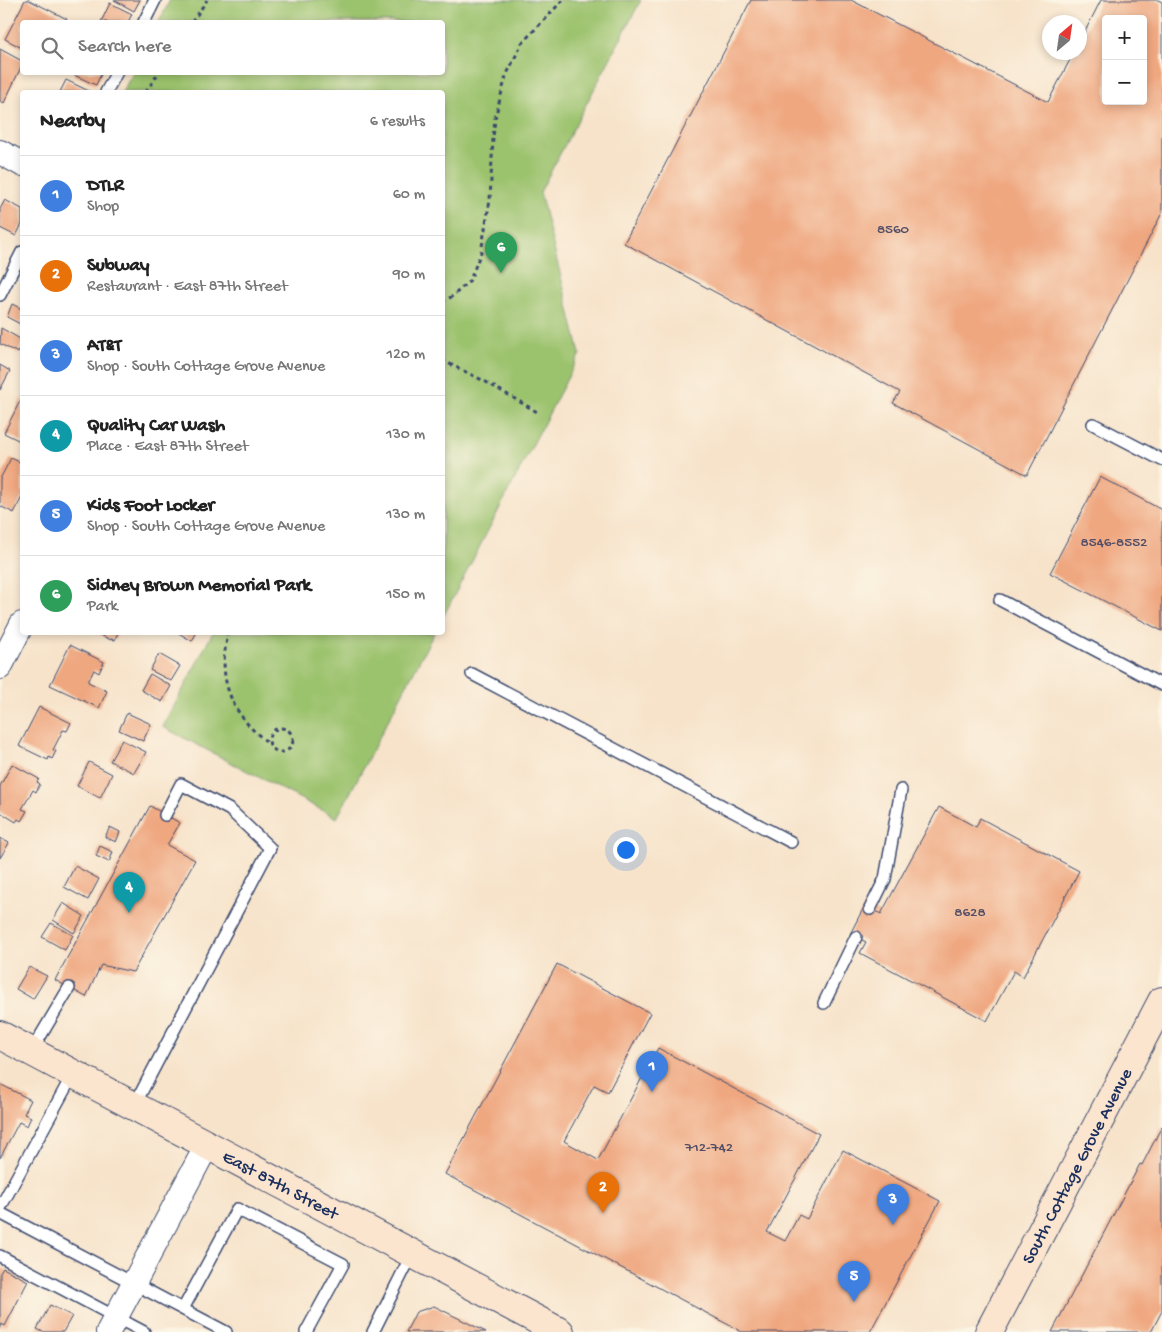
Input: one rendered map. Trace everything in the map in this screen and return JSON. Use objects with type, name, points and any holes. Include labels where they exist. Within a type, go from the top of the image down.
[{"type":"main road","name":"South Cottage Grove Avenue","points":[[989,1332],[1162,1000]]},
{"type":"main road","name":"East 87th Street","points":[[0,1036],[412,1254],[551,1330]]},
{"type":"street","points":[[0,152],[20,163]]},
{"type":"street","points":[[0,667],[20,628]]},
{"type":"street","points":[[112,1324],[207,1145]]},
{"type":"lane","points":[[145,20],[156,0]]},
{"type":"lane","points":[[107,90],[115,75]]},
{"type":"lane","points":[[0,295],[20,256]]},
{"type":"lane","points":[[1093,424],[1162,460]]},
{"type":"lane","points":[[1000,600],[1162,685]]},
{"type":"lane","points":[[472,674],[791,842]]},
{"type":"lane","points":[[134,1106],[270,848],[230,810],[181,784],[165,815]]},
{"type":"lane","points":[[870,909],[885,879],[901,790]]},
{"type":"lane","points":[[824,1003],[856,937]]},
{"type":"lane","points":[[31,1052],[69,988]]},
{"type":"lane","points":[[0,1208],[73,1074]]},
{"type":"lane","points":[[183,1309],[237,1209],[343,1264],[306,1332]]},
{"type":"lane","points":[[0,1213],[226,1332]]},
{"type":"lane","points":[[372,1332],[412,1254]]},
{"type":"lane","points":[[0,1256],[112,1324],[144,1332]]},
{"type":"path","points":[[193,20],[207,0]]},
{"type":"path","points":[[445,300],[453,296],[470,280],[481,252],[490,200],[494,125],[506,76],[522,43],[562,0]]},
{"type":"path","points":[[147,90],[157,75]]},
{"type":"path","points":[[445,362],[486,382],[539,413]]},
{"type":"path","points":[[228,635],[224,653],[231,700],[246,723],[258,736],[278,752],[286,751],[294,739],[287,729],[279,728],[275,729],[270,736],[270,744]]},
{"type":"green space","points":[[170,0],[641,0],[540,192],[580,354],[445,613],[445,90],[123,90],[132,75],[445,75],[445,20],[160,20]]},
{"type":"green space","points":[[211,635],[433,635],[337,818],[163,727]]},
{"type":"building","points":[[25,0],[29,0],[67,19],[20,20],[20,47],[5,39]]},
{"type":"building","points":[[114,0],[140,0],[134,11]]},
{"type":"building","points":[[751,0],[851,0],[1048,102],[1070,60],[1087,60],[1087,27],[1101,0],[1158,0],[1162,2],[1162,213],[1027,475],[893,403],[900,392],[624,243]]},
{"type":"building","points":[[110,3],[132,14],[129,20],[102,20]]},
{"type":"building","points":[[0,49],[20,60],[20,69],[4,103],[0,101]]},
{"type":"building","points":[[74,75],[101,75],[96,85]]},
{"type":"building","points":[[66,80],[87,90],[61,90]]},
{"type":"building","points":[[5,200],[20,208],[20,228],[16,236],[0,228],[0,209]]},
{"type":"building","points":[[12,304],[20,308],[20,324],[7,317]]},
{"type":"building","points":[[1,328],[20,339],[18,353],[0,344]]},
{"type":"building","points":[[0,365],[10,371],[0,390]]},
{"type":"building","points":[[20,401],[20,441],[4,433]]},
{"type":"building","points":[[11,458],[20,462],[20,501],[14,513],[0,506],[0,479]]},
{"type":"building","points":[[1100,477],[1162,510],[1162,631],[1050,573]]},
{"type":"building","points":[[100,635],[117,635],[115,640]]},
{"type":"building","points":[[182,635],[195,635],[192,641]]},
{"type":"building","points":[[70,645],[104,662],[99,673],[94,670],[88,682],[107,691],[99,708],[50,685]]},
{"type":"building","points":[[159,654],[180,666],[171,681],[150,670]]},
{"type":"building","points":[[150,674],[171,686],[162,702],[141,690]]},
{"type":"building","points":[[39,707],[71,723],[67,731],[63,730],[53,750],[56,751],[52,759],[49,757],[48,760],[19,746]]},
{"type":"building","points":[[127,713],[151,724],[143,741],[119,730]]},
{"type":"building","points":[[122,740],[146,752],[134,773],[110,761]]},
{"type":"building","points":[[89,762],[112,774],[100,798],[77,786]]},
{"type":"building","points":[[12,764],[39,779],[37,782],[40,784],[36,792],[33,790],[22,809],[27,811],[21,821],[18,819],[16,822],[0,812],[0,786]]},
{"type":"building","points":[[150,806],[180,823],[167,845],[195,860],[133,972],[101,965],[86,997],[55,980]]},
{"type":"building","points":[[939,807],[976,827],[980,818],[1079,871],[1023,977],[1014,971],[987,1021],[860,953],[866,942],[850,934],[865,905],[881,914]]},
{"type":"building","points":[[110,827],[120,832],[116,842],[105,837]]},
{"type":"building","points":[[0,838],[9,843],[0,858]]},
{"type":"building","points":[[100,846],[113,852],[109,862],[96,856]]},
{"type":"building","points":[[75,866],[99,879],[88,900],[64,887]]},
{"type":"building","points":[[63,903],[84,916],[74,933],[53,920]]},
{"type":"building","points":[[51,923],[73,935],[65,950],[42,937]]},
{"type":"building","points":[[557,964],[650,1013],[608,1092],[594,1085],[564,1141],[598,1160],[658,1048],[819,1134],[767,1232],[785,1241],[799,1215],[807,1219],[843,1150],[940,1201],[870,1332],[742,1332],[445,1174]]},
{"type":"building","points":[[29,967],[47,976],[33,999],[16,989]]},
{"type":"building","points":[[0,1084],[31,1100],[24,1114],[31,1117],[27,1126],[19,1122],[0,1158]]},
{"type":"building","points":[[1162,1126],[1162,1311],[1151,1332],[1052,1332],[1140,1164],[1142,1165]]},
{"type":"building","points":[[3,1268],[28,1281],[5,1326],[2,1324],[0,1329],[0,1273]]},
{"type":"building","points":[[50,1305],[72,1316],[63,1332],[43,1332],[37,1329]]},
{"type":"building","points":[[434,1306],[486,1332],[406,1332],[416,1312]]},
{"type":"place","name":"Sidney Brown Memorial Park","points":[[501,273]]},
{"type":"place","name":"Quality Car Wash","points":[[129,913]]},
{"type":"place","name":"DTLR","points":[[652,1092]]},
{"type":"place","name":"Subway","points":[[603,1213]]},
{"type":"place","name":"AT&T","points":[[893,1225]]},
{"type":"place","name":"Kids Foot Locker","points":[[854,1302]]}]
